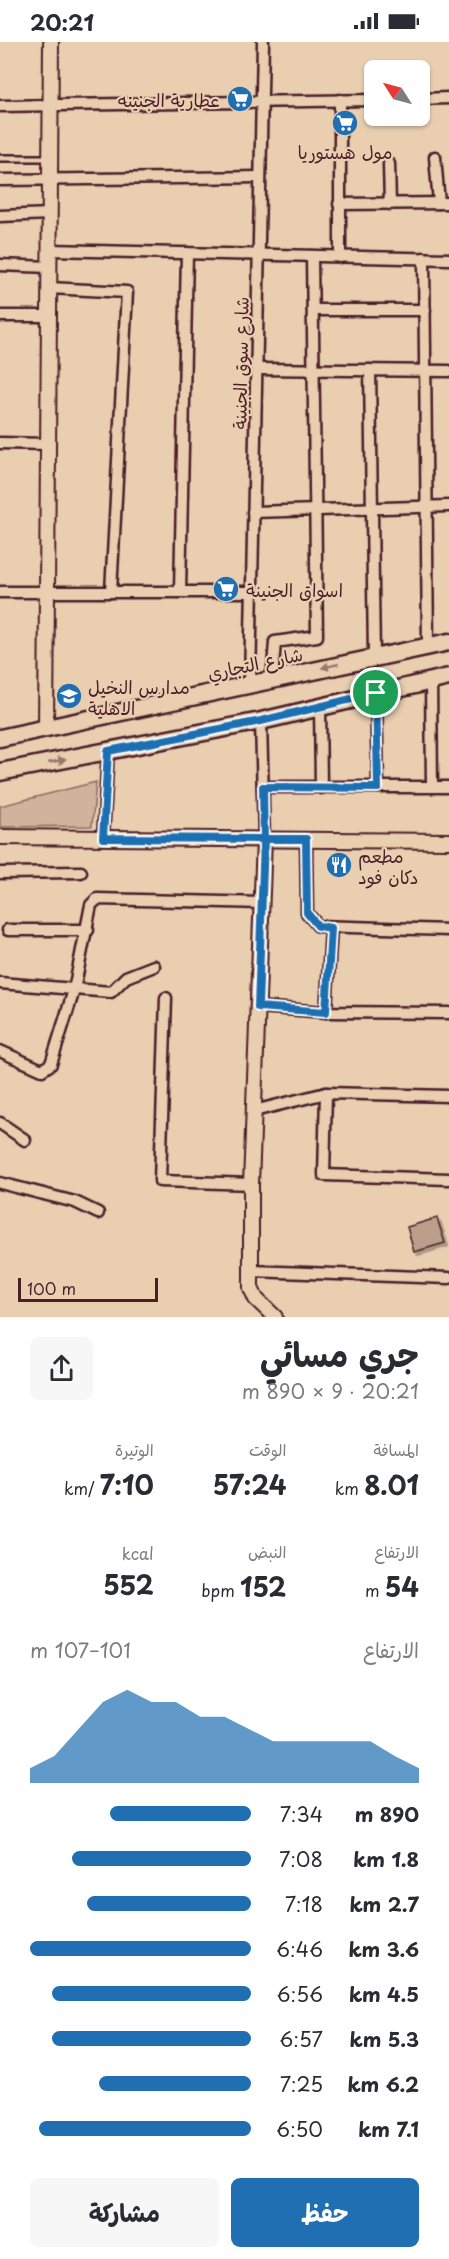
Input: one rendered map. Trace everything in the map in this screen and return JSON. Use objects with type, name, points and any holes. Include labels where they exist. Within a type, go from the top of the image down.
[{"type":"main road","name":"شارع التجاري","points":[[0,738],[374,656],[449,642]]},
{"type":"main road","points":[[0,772],[261,721],[449,677]]},
{"type":"street","points":[[46,728],[51,42]]},
{"type":"street","name":"شارع سوق الجنينة","points":[[250,684],[263,42]]},
{"type":"street","points":[[430,99],[449,98]]},
{"type":"street","points":[[340,100],[340,256]]},
{"type":"street","points":[[0,106],[364,100]]},
{"type":"street","points":[[339,204],[444,203],[435,157]]},
{"type":"street","points":[[389,164],[390,204]]},
{"type":"street","points":[[0,180],[260,177]]},
{"type":"street","points":[[0,216],[50,214]]},
{"type":"street","points":[[49,250],[449,259]]},
{"type":"street","points":[[180,592],[186,253]]},
{"type":"street","points":[[272,680],[275,642],[317,636],[312,256]]},
{"type":"street","points":[[424,258],[428,646]]},
{"type":"street","points":[[0,265],[49,267]]},
{"type":"street","points":[[49,288],[127,291],[111,592]]},
{"type":"street","points":[[313,310],[425,310]]},
{"type":"street","points":[[0,316],[49,316]]},
{"type":"street","points":[[256,369],[449,371]]},
{"type":"street","points":[[370,370],[374,656]]},
{"type":"street","points":[[0,443],[48,444]]},
{"type":"street","points":[[254,512],[449,506]]},
{"type":"street","points":[[0,592],[252,592]]},
{"type":"street","points":[[431,680],[432,787]]},
{"type":"street","points":[[376,693],[378,788]]},
{"type":"street","points":[[320,706],[321,788]]},
{"type":"street","points":[[261,721],[264,839],[250,1184],[251,1288],[256,1299],[275,1317]]},
{"type":"street","points":[[103,838],[108,751]]},
{"type":"street","points":[[263,787],[449,787]]},
{"type":"street","points":[[0,837],[449,842]]},
{"type":"street","points":[[306,839],[307,913],[318,926],[449,930]]},
{"type":"street","points":[[0,873],[81,872]]},
{"type":"street","points":[[0,1051],[42,1070],[48,1068],[74,990],[88,930],[91,905],[97,899],[262,903]]},
{"type":"street","points":[[326,1012],[331,928]]},
{"type":"street","points":[[8,930],[88,930]]},
{"type":"street","points":[[0,983],[111,992],[126,977],[154,966]]},
{"type":"street","points":[[166,998],[160,1180],[250,1184]]},
{"type":"street","points":[[258,1007],[326,1012],[449,1013]]},
{"type":"street","points":[[254,1111],[326,1094],[449,1096]]},
{"type":"street","points":[[326,1094],[324,1175],[449,1179]]},
{"type":"street","points":[[0,1123],[25,1140]]},
{"type":"street","points":[[0,1183],[75,1202],[98,1213]]},
{"type":"street","points":[[251,1271],[449,1278]]},
{"type":"lane","points":[[0,158],[50,158]]},
{"type":"shaded area","points":[[96,782],[92,826],[0,827],[0,806]]},
{"type":"building","points":[[437,1218],[445,1243],[414,1252],[407,1227]]},
{"type":"place","name":"عطارية الجنينه","points":[[240,99]]},
{"type":"place","name":"مول هستوريا","points":[[345,123]]},
{"type":"place","name":"اسواق الجنينة","points":[[226,589]]},
{"type":"place","name":"مدارس النخيل الاهلية","points":[[69,696]]},
{"type":"place","name":"مطعم دكان فود","points":[[339,865]]},
{"type":"route","points":[[376,693],[261,721],[108,751],[103,838],[264,839],[258,1007],[326,1012],[331,928],[318,926],[307,913],[306,839],[264,839],[263,787],[378,788],[376,693]]}]
